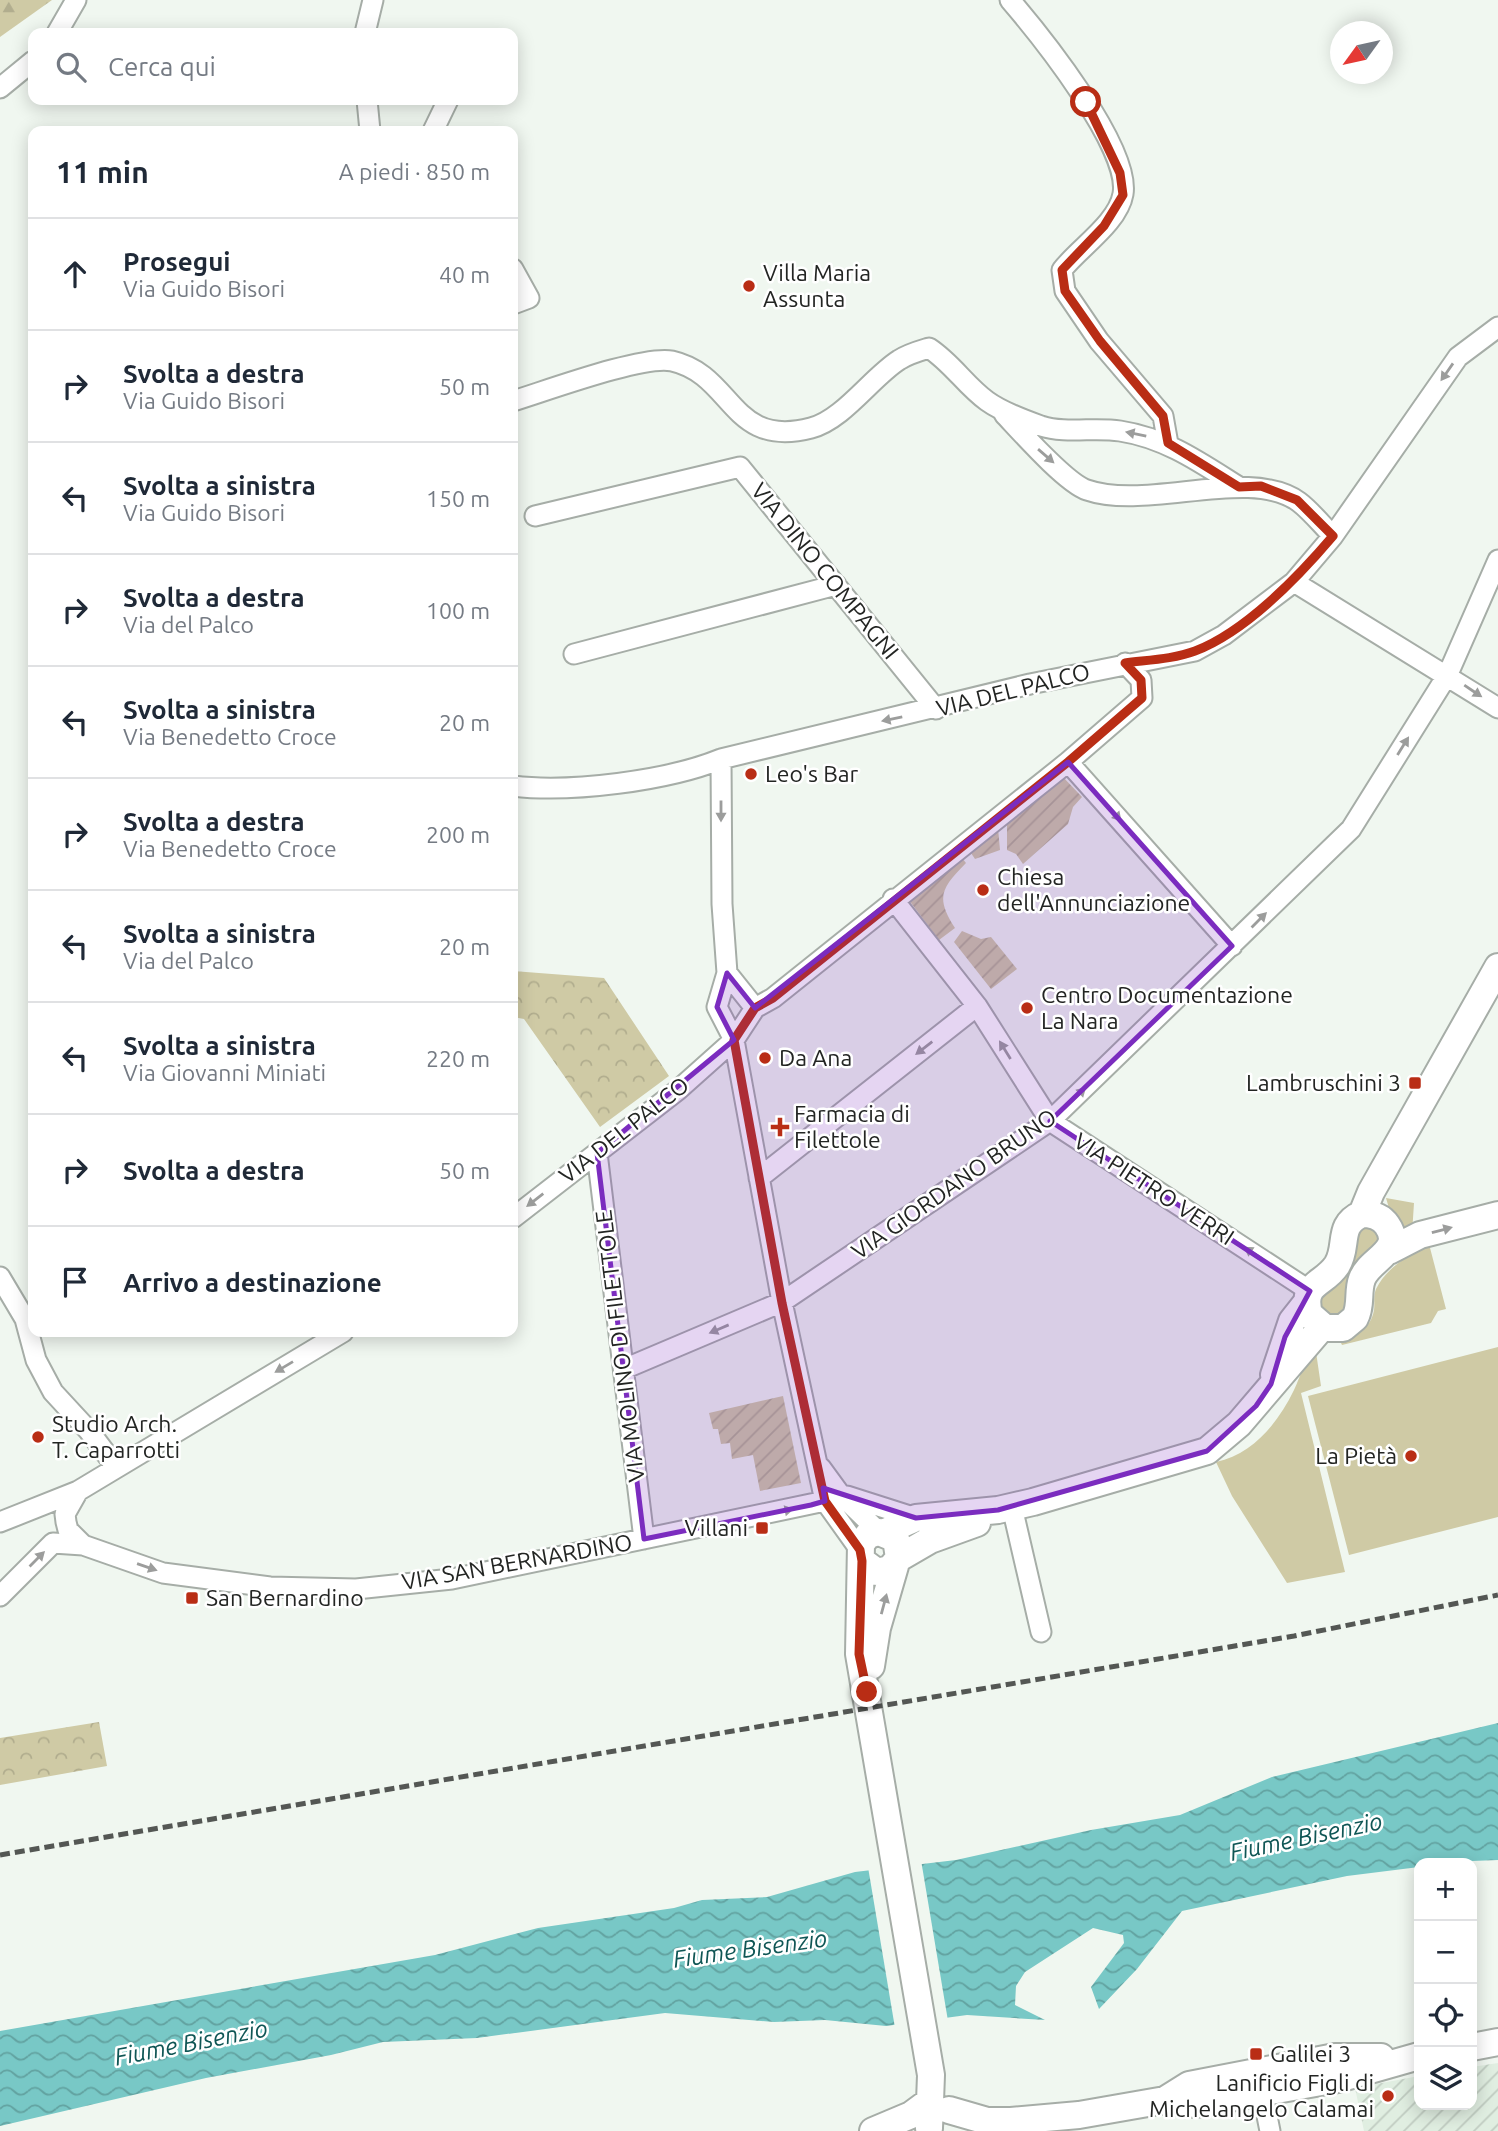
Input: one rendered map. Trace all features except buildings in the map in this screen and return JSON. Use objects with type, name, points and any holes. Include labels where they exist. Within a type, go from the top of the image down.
[{"type":"main road","points":[[1371,1216],[1381,1178],[1498,967]]},
{"type":"main road","points":[[1308,1297],[1313,1321],[1322,1327],[1333,1329],[1350,1323],[1359,1312],[1362,1279],[1389,1251],[1420,1236],[1498,1215]]},
{"type":"main road","points":[[1272,1384],[1292,1321],[1308,1297],[1337,1266],[1345,1228],[1351,1220],[1371,1216]]},
{"type":"main road","points":[[1371,1216],[1391,1233],[1389,1251]]},
{"type":"main road","points":[[938,2114],[859,1654],[861,1555],[869,1535],[916,1518],[1005,1509],[1207,1451],[1239,1424],[1322,1327]]},
{"type":"main road","points":[[861,1555],[877,1572],[930,1541],[972,1526],[1005,1509]]},
{"type":"main road","points":[[867,1692],[877,1628],[897,1562],[896,1539],[882,1532]]},
{"type":"main road","points":[[1477,2046],[1498,2042]]},
{"type":"main road","points":[[998,2131],[1165,2100],[1196,2104],[1338,2079],[1414,2056]]},
{"type":"main road","points":[[1165,2100],[1189,2085],[1335,2057],[1414,2056]]},
{"type":"main road","points":[[874,2131],[938,2114]]},
{"type":"main road","points":[[874,2131],[911,2115],[938,2114],[987,2121],[1061,2121]]},
{"type":"street","points":[[60,28],[76,0]]},
{"type":"street","points":[[366,28],[373,0]]},
{"type":"street","points":[[1010,0],[1069,75],[1107,141],[1120,173],[1123,195],[1115,210],[1086,246],[1062,270],[1065,291],[1100,341],[1163,416],[1168,443]]},
{"type":"street","points":[[0,88],[28,65]]},
{"type":"street","points":[[367,105],[370,126]]},
{"type":"street","points":[[435,126],[446,105]]},
{"type":"street","points":[[518,277],[529,298],[518,302]]},
{"type":"street","name":"VIA DEL PALCO","points":[[522,787],[579,788],[696,769],[721,759],[1125,663],[1195,651],[1224,635],[1294,582],[1333,536],[1458,357],[1498,327]]},
{"type":"street","points":[[518,400],[624,368],[669,360],[704,375],[746,421],[768,432],[788,432],[812,428],[843,410],[899,360],[929,348],[946,359],[986,401],[998,408],[1041,426],[1060,430],[1119,430],[1168,443],[1239,487]]},
{"type":"street","points":[[998,408],[1033,445],[1084,490],[1121,496],[1261,486],[1297,500],[1333,536]]},
{"type":"street","name":"VIA DINO COMPAGNI","points":[[535,516],[740,467],[936,709]]},
{"type":"street","name":"VIA GIORDANO BRUNO","points":[[624,1370],[782,1303],[1050,1121],[1351,829],[1448,674],[1498,560]]},
{"type":"street","points":[[1294,582],[1448,674],[1498,708]]},
{"type":"street","points":[[574,654],[836,585]]},
{"type":"street","points":[[727,973],[755,1008],[773,998],[893,899],[1068,762],[1142,698],[1141,680],[1125,663]]},
{"type":"street","points":[[721,759],[722,904],[727,973],[717,1007],[734,1040],[782,1303],[818,1464],[861,1555]]},
{"type":"street","points":[[1068,762],[1232,946]]},
{"type":"street","name":"VIA PIETRO VERRI","points":[[893,899],[977,1006],[1050,1121],[1308,1297]]},
{"type":"street","points":[[759,1178],[977,1006]]},
{"type":"street","name":"VIA DEL PALCO","points":[[518,1214],[678,1090],[734,1040],[755,1008]]},
{"type":"street","name":"VIA MOLINO DI FILETTOLE","points":[[597,1153],[644,1539]]},
{"type":"street","points":[[0,1277],[25,1319],[28,1330]]},
{"type":"street","points":[[30,1337],[36,1360],[53,1392],[89,1431],[116,1466]]},
{"type":"street","points":[[0,1522],[78,1491],[335,1337]]},
{"type":"street","points":[[78,1491],[65,1514],[68,1530],[83,1545]]},
{"type":"street","points":[[833,1497],[916,1518]]},
{"type":"street","points":[[833,1497],[882,1532]]},
{"type":"street","name":"VIA SAN BERNARDINO","points":[[83,1545],[163,1573],[270,1587],[356,1589],[452,1579],[833,1497]]},
{"type":"street","points":[[1005,1509],[1041,1632]]},
{"type":"street","points":[[1,1586],[53,1543],[83,1545]]},
{"type":"street","points":[[1262,2091],[1270,2131]]},
{"type":"highlighted area","points":[[1068,762],[1232,946],[1050,1121],[1310,1291],[1285,1337],[1271,1384],[1256,1406],[1207,1451],[998,1510],[916,1518],[823,1488],[825,1501],[811,1505],[644,1539],[597,1153],[734,1040],[717,1007],[727,973],[755,1008]]},
{"type":"shaded area","name":"Lanificio Figli di Michelangelo Calamai","points":[[1498,2063],[1498,2131],[1364,2131],[1355,2088],[1414,2077],[1414,2110],[1477,2110],[1477,2066]]},
{"type":"green space","points":[[0,0],[52,0],[0,37]]},
{"type":"green space","points":[[1063,777],[1082,797],[1073,807],[1068,824],[1023,864],[1016,854],[1007,850],[1007,819]]},
{"type":"green space","points":[[998,828],[1000,850],[975,859],[969,850]]},
{"type":"green space","points":[[962,858],[966,863],[947,886],[943,900],[948,917],[955,928],[939,940],[908,899]]},
{"type":"green space","points":[[962,931],[981,939],[991,937],[1017,969],[991,989],[954,942]]},
{"type":"green space","points":[[518,971],[604,978],[669,1076],[600,1127],[524,1019],[518,1018]]},
{"type":"green space","points":[[1386,1198],[1414,1203],[1412,1234],[1398,1239]]},
{"type":"green space","points":[[1365,1226],[1374,1228],[1379,1240],[1354,1266],[1346,1308],[1342,1314],[1333,1317],[1323,1312],[1319,1302],[1348,1272],[1355,1253],[1355,1234]]},
{"type":"green space","points":[[1429,1244],[1446,1309],[1438,1311],[1431,1323],[1342,1345],[1341,1343],[1357,1335],[1370,1322],[1375,1292],[1386,1274],[1406,1257]]},
{"type":"green space","name":"La Pietà","points":[[1498,1347],[1498,1517],[1349,1555],[1308,1396]]},
{"type":"green space","points":[[1316,1352],[1321,1386],[1301,1393],[1345,1572],[1287,1583],[1232,1496],[1216,1462],[1242,1452],[1263,1435],[1280,1414],[1305,1364]]},
{"type":"green space","points":[[783,1396],[801,1483],[760,1491],[753,1455],[732,1459],[730,1443],[721,1444],[718,1429],[713,1429],[709,1413]]},
{"type":"green space","points":[[99,1722],[107,1766],[0,1785],[0,1738]]},
{"type":"water","name":"Fiume Bisenzio","points":[[1498,1723],[1498,1860],[1414,1858],[1414,1868],[1347,1876],[1182,1911],[1137,1969],[1099,2009],[1091,1987],[1124,1943],[1123,1935],[1093,1928],[1025,1972],[1016,1986],[1015,2005],[1045,2020],[967,2015],[886,2026],[825,2020],[774,2022],[665,2013],[477,2038],[383,2042],[331,2055],[206,2078],[0,2126],[0,2031],[435,1955],[538,1928],[674,1908],[702,1900],[767,1897],[855,1872],[956,1860],[1091,1830],[1180,1815],[1272,1777]]},
{"type":"pier","points":[[921,1860],[948,2021],[895,2028],[868,1867]]},
{"type":"railway","points":[[0,1855],[1294,1636],[1498,1595]]},
{"type":"place","name":"Villa Maria Assunta","points":[[749,286]]},
{"type":"place","name":"Leo's Bar","points":[[751,774]]},
{"type":"place","name":"Chiesa dell'Annunciazione","points":[[983,890]]},
{"type":"place","name":"Centro Documentazione La Nara","points":[[1027,1008]]},
{"type":"place","name":"Da Ana","points":[[765,1058]]},
{"type":"place","name":"Lambruschini 3","points":[[1415,1083]]},
{"type":"place","name":"Farmacia di Filettole","points":[[780,1127]]},
{"type":"place","name":"Studio Arch. T. Caparrotti","points":[[38,1437]]},
{"type":"place","name":"La Pietà","points":[[1411,1456]]},
{"type":"place","name":"Villani","points":[[762,1528]]},
{"type":"place","name":"San Bernardino","points":[[192,1598]]},
{"type":"place","name":"Galilei 3","points":[[1256,2054]]},
{"type":"place","name":"Lanificio Figli di Michelangelo Calamai","points":[[1388,2096]]},
{"type":"route","points":[[867,1692],[859,1654],[858,1617],[862,1561],[860,1550],[825,1501],[782,1303],[734,1040],[755,1008],[773,998],[893,899],[1068,762],[1142,698],[1141,680],[1125,663],[1195,651],[1224,635],[1294,582],[1333,536],[1297,500],[1261,486],[1239,487],[1168,443],[1163,416],[1100,341],[1065,291],[1062,270],[1104,226],[1123,195],[1120,173],[1086,102]]}]
